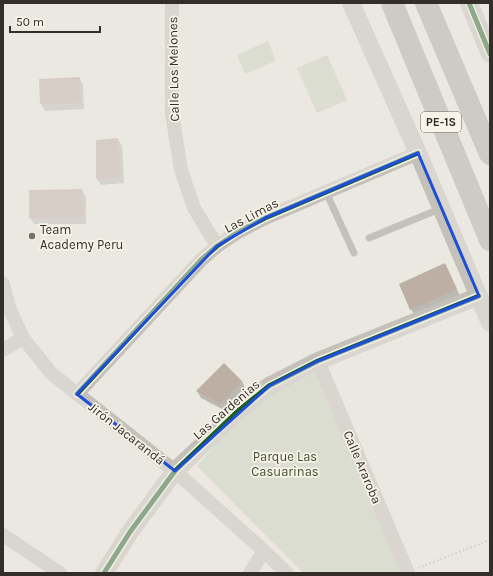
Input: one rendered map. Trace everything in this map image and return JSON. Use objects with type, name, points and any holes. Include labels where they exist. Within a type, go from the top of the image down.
[{"type":"highway","name":"PE-1S","points":[[392,3],[490,240]]},
{"type":"highway","name":"PE-1S","points":[[426,3],[490,154]]},
{"type":"street","name":"Calle Los Melones","points":[[172,3],[172,114],[181,170],[194,208],[217,246]]},
{"type":"street","points":[[351,3],[442,208],[490,322]]},
{"type":"street","points":[[469,3],[490,54]]},
{"type":"street","name":"Las Limas","points":[[77,394],[201,260],[217,246],[238,232],[265,218],[418,153]]},
{"type":"street","name":"Jirón Jacarandá","points":[[3,284],[10,310],[23,338],[51,373],[175,471],[287,573]]},
{"type":"street","name":"Las Gardenias","points":[[104,573],[130,532],[175,471],[238,411],[269,386],[318,361],[479,296]]},
{"type":"street","points":[[3,350],[23,338]]},
{"type":"street","name":"Calle Araroba","points":[[318,361],[408,572]]},
{"type":"street","points":[[3,535],[60,573]]},
{"type":"street","points":[[250,573],[264,551]]},
{"type":"lane","points":[[326,192],[354,252]]},
{"type":"lane","points":[[369,238],[442,208]]},
{"type":"path","points":[[408,572],[490,540]]},
{"type":"highlighted area","points":[[418,153],[479,296],[318,361],[269,386],[175,471],[77,394],[217,246],[265,218]]},
{"type":"green space","points":[[268,41],[276,61],[245,74],[237,55]]},
{"type":"green space","points":[[327,55],[347,100],[317,113],[297,68]]},
{"type":"green space","name":"Parque Las Casuarinas","points":[[316,371],[401,573],[303,573],[197,466],[236,421],[267,395]]},
{"type":"building","points":[[80,77],[81,103],[40,104],[39,79]]},
{"type":"building","points":[[118,138],[121,177],[96,179],[96,140]]},
{"type":"building","points":[[82,189],[83,217],[29,218],[29,190]]},
{"type":"building","points":[[445,263],[457,289],[410,310],[399,284]]},
{"type":"building","points":[[224,363],[242,381],[220,404],[196,391]]},
{"type":"cycle path","points":[[469,3],[490,54]]},
{"type":"cycle path","points":[[77,394],[201,260],[217,246],[238,232],[265,218],[418,153]]},
{"type":"cycle path","points":[[104,573],[130,532],[175,471],[238,411],[269,386],[318,361],[479,296]]},
{"type":"place","name":"Team Academy Peru","points":[[32,236]]}]
